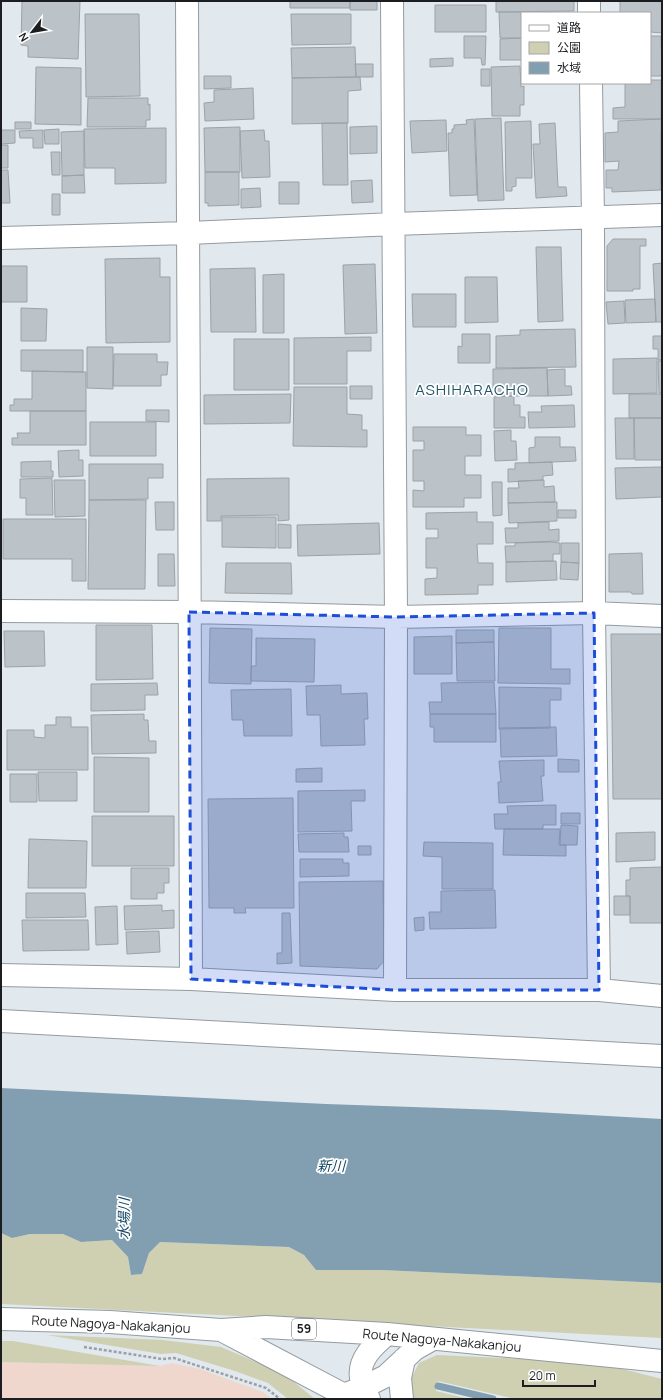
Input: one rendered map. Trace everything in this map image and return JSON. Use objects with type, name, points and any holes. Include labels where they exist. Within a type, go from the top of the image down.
[{"type":"street","points":[[187,1],[191,979]]},
{"type":"street","points":[[392,1],[396,617],[395,990]]},
{"type":"street","points":[[589,1],[589,12]]},
{"type":"street","points":[[591,84],[593,218],[594,613],[599,990]]},
{"type":"street","points":[[1,238],[189,233],[662,215]]},
{"type":"street","points":[[1,611],[189,612],[396,617],[594,613],[662,616]]},
{"type":"street","points":[[1,975],[191,979],[395,990],[599,990],[662,996]]},
{"type":"street","points":[[1,1021],[662,1056]]},
{"type":"street","name":"Route Nagoya-Nakakanjou","points":[[1,1319],[110,1322],[221,1330],[266,1327],[387,1334],[662,1360]]},
{"type":"street","name":"Route Nagoya-Nakakanjou","points":[[221,1330],[357,1395]]},
{"type":"street","points":[[357,1395],[363,1364],[367,1353],[387,1334]]},
{"type":"street","points":[[357,1395],[386,1376],[415,1349],[433,1339]]},
{"type":"street","points":[[402,1399],[400,1378],[404,1360]]},
{"type":"path","points":[[83,1346],[162,1359],[174,1358],[266,1388],[280,1399]]},
{"type":"highlighted area","points":[[189,612],[396,617],[594,613],[599,990],[395,990],[191,979]]},
{"type":"shaded area","points":[[1,1362],[160,1366],[172,1363],[200,1369],[263,1392],[272,1399],[1,1399]]},
{"type":"green space","points":[[1,1233],[12,1238],[30,1234],[63,1234],[81,1242],[112,1240],[128,1257],[131,1275],[142,1274],[149,1253],[160,1242],[289,1247],[304,1255],[316,1270],[382,1270],[662,1283],[662,1338],[1,1304]]},
{"type":"green space","points":[[47,1335],[163,1340],[221,1347],[284,1374],[315,1399],[288,1399],[268,1383],[176,1353],[161,1354]]},
{"type":"green space","points":[[1,1341],[13,1341],[160,1366],[1,1362]]},
{"type":"green space","points":[[437,1355],[595,1362],[662,1379],[662,1399],[515,1399],[438,1381],[436,1391],[469,1399],[415,1399],[410,1391],[412,1377],[419,1363]]},
{"type":"water","points":[[1,1088],[326,1104],[499,1110],[662,1119],[662,1283],[382,1270],[316,1270],[304,1255],[289,1247],[160,1242],[149,1253],[142,1274],[131,1275],[128,1257],[112,1240],[81,1242],[63,1234],[30,1234],[12,1238],[1,1233]]},
{"type":"building","points":[[22,1],[80,1],[78,59],[28,57],[28,46],[21,45]]},
{"type":"building","points":[[290,1],[350,1],[350,8],[290,8]]},
{"type":"building","points":[[350,1],[377,1],[377,10],[350,10]]},
{"type":"building","points":[[496,1],[574,1],[574,11],[496,12]]},
{"type":"building","points":[[620,1],[662,1],[662,33],[651,32],[651,12],[620,12]]},
{"type":"building","points":[[435,5],[486,5],[486,32],[435,32]]},
{"type":"building","points":[[499,12],[521,12],[521,38],[500,38]]},
{"type":"building","points":[[85,14],[139,14],[140,96],[86,97]]},
{"type":"building","points":[[291,14],[351,14],[351,44],[292,45]]},
{"type":"building","points":[[464,36],[486,36],[485,65],[482,65],[481,58],[464,58]]},
{"type":"building","points":[[651,36],[661,36],[662,76],[651,76]]},
{"type":"building","points":[[521,38],[521,60],[500,60],[500,39]]},
{"type":"building","points":[[355,47],[356,77],[292,78],[291,48]]},
{"type":"building","points":[[453,58],[453,66],[430,67],[430,59]]},
{"type":"building","points":[[355,64],[373,64],[373,77],[356,77]]},
{"type":"building","points":[[520,66],[521,87],[524,86],[524,105],[520,105],[520,116],[492,116],[491,67]]},
{"type":"building","points":[[36,67],[81,68],[81,125],[35,124]]},
{"type":"building","points":[[481,69],[490,69],[490,86],[481,86]]},
{"type":"building","points":[[204,76],[231,76],[231,88],[204,89]]},
{"type":"building","points":[[360,77],[361,90],[348,91],[348,123],[292,124],[292,78]]},
{"type":"building","points":[[651,80],[661,80],[661,119],[613,119],[613,108],[625,107],[625,84],[651,84]]},
{"type":"building","points":[[253,88],[254,119],[205,121],[204,103],[214,102],[214,90]]},
{"type":"building","points":[[88,98],[148,98],[148,105],[150,104],[150,120],[146,120],[146,127],[87,127]]},
{"type":"building","points":[[501,118],[504,200],[478,201],[475,119]]},
{"type":"building","points":[[474,119],[477,195],[450,196],[448,133],[452,133],[454,125],[467,124],[466,120]]},
{"type":"building","points":[[661,119],[661,190],[612,192],[612,188],[606,188],[606,170],[618,170],[619,161],[605,162],[605,133],[618,132],[618,121]]},
{"type":"building","points":[[446,120],[447,151],[412,153],[410,121]]},
{"type":"building","points":[[531,121],[532,178],[516,178],[516,186],[512,187],[512,191],[506,191],[505,122]]},
{"type":"building","points":[[15,122],[31,122],[31,129],[15,129]]},
{"type":"building","points":[[322,123],[347,123],[348,185],[323,185]]},
{"type":"building","points":[[555,123],[558,187],[566,187],[567,196],[536,198],[533,144],[540,144],[539,124]]},
{"type":"building","points":[[377,126],[377,153],[350,154],[350,127]]},
{"type":"building","points":[[240,127],[240,172],[205,172],[204,128]]},
{"type":"building","points":[[166,128],[166,183],[115,184],[115,168],[85,168],[84,129]]},
{"type":"building","points":[[59,129],[59,144],[45,144],[44,130]]},
{"type":"building","points":[[1,130],[15,130],[15,143],[1,144]]},
{"type":"building","points":[[43,130],[43,148],[33,148],[33,138],[20,138],[19,131]]},
{"type":"building","points":[[264,130],[265,141],[269,141],[270,177],[242,178],[240,131]]},
{"type":"building","points":[[662,130],[662,184],[661,184]]},
{"type":"building","points":[[84,131],[84,175],[62,176],[61,132]]},
{"type":"building","points":[[1,145],[8,145],[8,168],[1,168]]},
{"type":"building","points":[[51,152],[60,152],[60,175],[52,175]]},
{"type":"building","points":[[1,170],[8,170],[10,203],[1,203]]},
{"type":"building","points":[[205,172],[239,172],[239,205],[208,206],[208,203],[205,203]]},
{"type":"building","points":[[84,175],[85,193],[62,193],[62,176]]},
{"type":"building","points":[[372,180],[373,202],[352,203],[351,181]]},
{"type":"building","points":[[279,182],[299,182],[299,204],[279,204]]},
{"type":"building","points":[[260,188],[261,207],[241,208],[241,189]]},
{"type":"building","points":[[52,194],[60,194],[60,215],[52,215]]},
{"type":"building","points":[[613,239],[646,239],[646,246],[640,246],[640,289],[633,289],[633,291],[607,291],[607,246]]},
{"type":"building","points":[[536,247],[561,247],[563,321],[538,322]]},
{"type":"building","points":[[160,258],[160,277],[170,277],[170,342],[106,343],[105,259]]},
{"type":"building","points":[[662,263],[662,322],[656,322],[653,264]]},
{"type":"building","points":[[375,264],[377,333],[345,334],[343,265]]},
{"type":"building","points":[[1,266],[27,266],[27,302],[1,302]]},
{"type":"building","points":[[255,268],[256,332],[211,332],[210,269]]},
{"type":"building","points":[[284,274],[284,333],[263,333],[263,275]]},
{"type":"building","points":[[465,277],[497,277],[498,322],[465,323]]},
{"type":"building","points":[[412,294],[456,294],[456,327],[413,327]]},
{"type":"building","points":[[655,299],[656,322],[626,323],[625,300]]},
{"type":"building","points":[[624,301],[625,323],[608,324],[606,302]]},
{"type":"building","points":[[21,308],[47,309],[46,341],[21,341]]},
{"type":"building","points":[[575,329],[576,367],[496,368],[496,336],[520,335],[520,330]]},
{"type":"building","points":[[462,334],[490,334],[490,363],[458,363],[458,346],[462,347]]},
{"type":"building","points":[[653,336],[662,336],[662,360],[658,360],[658,349],[653,349]]},
{"type":"building","points":[[371,337],[371,351],[347,351],[347,384],[294,384],[294,338]]},
{"type":"building","points":[[234,339],[289,339],[289,390],[234,390]]},
{"type":"building","points":[[87,347],[113,347],[113,389],[87,388]]},
{"type":"building","points":[[21,350],[83,350],[83,372],[21,371]]},
{"type":"building","points":[[114,354],[157,354],[157,362],[168,362],[167,375],[161,375],[161,386],[113,386]]},
{"type":"building","points":[[657,358],[657,393],[613,394],[613,359]]},
{"type":"building","points":[[658,361],[662,361],[662,393],[659,393]]},
{"type":"building","points":[[547,368],[548,396],[493,396],[493,369]]},
{"type":"building","points":[[565,369],[565,386],[571,386],[572,395],[548,396],[547,370]]},
{"type":"building","points":[[32,371],[86,372],[86,411],[10,411],[10,405],[14,405],[14,399],[32,399]]},
{"type":"building","points":[[350,386],[372,386],[372,399],[350,399]]},
{"type":"building","points":[[294,387],[347,387],[347,414],[362,415],[362,430],[367,430],[367,447],[293,446]]},
{"type":"building","points":[[291,394],[290,423],[204,424],[204,395]]},
{"type":"building","points":[[629,394],[662,394],[662,418],[629,418]]},
{"type":"building","points":[[514,396],[514,405],[520,405],[520,417],[525,417],[525,428],[494,428],[494,397]]},
{"type":"building","points":[[574,405],[575,427],[529,428],[528,412],[542,412],[541,406]]},
{"type":"building","points":[[146,410],[169,410],[169,422],[146,421]]},
{"type":"building","points":[[30,411],[86,411],[86,445],[12,445],[12,438],[18,438],[17,433],[30,433]]},
{"type":"building","points":[[615,418],[634,418],[634,459],[616,459]]},
{"type":"building","points":[[634,418],[662,418],[662,460],[635,460]]},
{"type":"building","points":[[90,422],[156,422],[156,456],[90,456]]},
{"type":"building","points":[[413,427],[466,427],[466,435],[481,435],[481,456],[465,456],[465,475],[481,475],[481,498],[464,498],[464,507],[413,507],[413,490],[424,491],[424,481],[413,481],[413,450],[424,450],[424,441],[413,441]]},
{"type":"building","points":[[511,430],[511,441],[516,441],[517,460],[495,461],[494,431]]},
{"type":"building","points":[[535,437],[560,437],[560,447],[575,447],[576,461],[529,463],[529,448],[535,447]]},
{"type":"building","points":[[79,450],[79,460],[83,460],[83,476],[59,477],[58,451]]},
{"type":"building","points":[[51,461],[51,471],[53,471],[53,477],[21,477],[21,462]]},
{"type":"building","points":[[552,462],[553,475],[543,476],[543,480],[508,482],[508,469],[515,469],[515,463]]},
{"type":"building","points":[[89,464],[163,464],[163,478],[148,478],[148,499],[89,500]]},
{"type":"building","points":[[662,467],[662,497],[616,499],[615,468]]},
{"type":"building","points":[[52,478],[53,515],[26,515],[26,498],[20,498],[20,479]]},
{"type":"building","points":[[289,478],[289,520],[278,521],[278,515],[221,516],[221,521],[207,521],[207,479]]},
{"type":"building","points":[[54,480],[85,480],[85,516],[55,517]]},
{"type":"building","points":[[544,480],[544,487],[554,486],[555,502],[508,503],[508,488],[519,488],[518,481]]},
{"type":"building","points":[[492,482],[502,482],[502,515],[493,516]]},
{"type":"building","points":[[89,500],[146,500],[145,589],[88,589]]},
{"type":"building","points":[[155,502],[174,502],[174,530],[156,530]]},
{"type":"building","points":[[557,502],[557,521],[509,523],[508,503]]},
{"type":"building","points":[[558,510],[576,510],[576,518],[558,518]]},
{"type":"building","points":[[477,512],[477,522],[493,522],[493,544],[477,544],[478,563],[493,563],[493,585],[478,585],[478,594],[425,595],[425,579],[437,578],[437,568],[426,568],[426,538],[438,538],[438,529],[426,529],[426,513]]},
{"type":"building","points":[[222,517],[276,517],[276,548],[222,547]]},
{"type":"building","points":[[3,519],[86,519],[86,581],[72,581],[72,559],[3,559]]},
{"type":"building","points":[[549,522],[549,530],[559,529],[559,541],[506,543],[505,528],[518,528],[518,523]]},
{"type":"building","points":[[379,523],[380,554],[298,556],[297,525]]},
{"type":"building","points":[[278,524],[291,525],[291,548],[278,548]]},
{"type":"building","points":[[515,543],[560,543],[560,554],[553,554],[553,561],[506,562],[505,546],[515,546]]},
{"type":"building","points":[[561,543],[579,543],[579,563],[561,562]]},
{"type":"building","points":[[642,553],[643,594],[632,594],[631,592],[609,592],[609,554]]},
{"type":"building","points":[[158,554],[174,554],[175,586],[158,586]]},
{"type":"building","points":[[556,561],[557,580],[506,582],[506,562]]},
{"type":"building","points":[[561,562],[579,563],[578,580],[560,579]]},
{"type":"building","points":[[226,563],[291,563],[292,594],[225,593]]},
{"type":"building","points":[[96,625],[152,625],[153,679],[96,680]]},
{"type":"building","points":[[210,628],[252,629],[251,684],[209,683]]},
{"type":"building","points":[[499,628],[551,628],[551,669],[570,669],[570,684],[498,683]]},
{"type":"building","points":[[456,630],[494,630],[494,642],[456,643]]},
{"type":"building","points":[[4,631],[44,631],[45,666],[5,667]]},
{"type":"building","points":[[611,634],[662,634],[662,799],[613,799]]},
{"type":"building","points":[[452,636],[452,674],[414,674],[414,637]]},
{"type":"building","points":[[256,638],[315,639],[314,682],[251,681],[251,666],[256,666]]},
{"type":"building","points":[[494,642],[495,681],[457,681],[456,643]]},
{"type":"building","points":[[494,682],[496,714],[430,714],[429,702],[442,702],[441,683]]},
{"type":"building","points":[[157,683],[158,695],[145,695],[145,710],[91,711],[91,684]]},
{"type":"building","points":[[341,685],[341,694],[367,693],[368,719],[364,719],[365,745],[321,746],[320,715],[307,715],[306,686]]},
{"type":"building","points":[[499,687],[561,688],[561,700],[550,700],[550,728],[499,729]]},
{"type":"building","points":[[291,689],[292,736],[244,736],[243,720],[232,720],[231,690]]},
{"type":"building","points":[[144,714],[144,720],[148,720],[149,741],[156,741],[156,753],[92,754],[91,715]]},
{"type":"building","points":[[430,714],[496,714],[496,742],[434,742],[434,727],[430,727]]},
{"type":"building","points":[[56,717],[71,717],[71,727],[88,727],[88,770],[7,770],[7,730],[34,730],[34,737],[45,738],[45,725],[56,725]]},
{"type":"building","points":[[556,727],[557,756],[501,757],[500,728]]},
{"type":"building","points":[[94,757],[149,758],[149,812],[94,812]]},
{"type":"building","points":[[558,759],[579,760],[579,772],[558,772]]},
{"type":"building","points":[[544,760],[544,776],[541,776],[543,801],[499,803],[498,782],[501,782],[499,761]]},
{"type":"building","points":[[322,768],[322,782],[296,782],[296,769]]},
{"type":"building","points":[[38,772],[77,772],[77,801],[39,801]]},
{"type":"building","points":[[10,774],[37,774],[37,802],[10,802]]},
{"type":"building","points":[[365,790],[365,801],[351,801],[352,831],[298,832],[298,791]]},
{"type":"building","points":[[293,798],[294,908],[245,908],[246,913],[234,913],[234,908],[209,908],[208,799]]},
{"type":"building","points":[[556,805],[556,825],[543,825],[543,829],[495,829],[494,814],[508,814],[507,806]]},
{"type":"building","points":[[561,813],[580,813],[580,824],[561,824]]},
{"type":"building","points":[[92,816],[174,816],[174,866],[92,866]]},
{"type":"building","points":[[561,825],[578,826],[577,845],[560,845]]},
{"type":"building","points":[[504,829],[560,829],[559,845],[566,845],[566,856],[503,855]]},
{"type":"building","points":[[655,832],[655,860],[616,862],[616,833]]},
{"type":"building","points":[[344,833],[344,837],[348,837],[349,852],[299,852],[298,834]]},
{"type":"building","points":[[29,839],[87,841],[86,888],[28,888]]},
{"type":"building","points":[[424,842],[493,843],[493,889],[442,889],[442,857],[423,856]]},
{"type":"building","points":[[358,846],[371,846],[371,855],[358,855]]},
{"type":"building","points":[[300,859],[343,859],[343,863],[349,863],[349,876],[300,877]]},
{"type":"building","points":[[662,867],[662,923],[630,923],[630,896],[626,896],[626,880],[630,880],[630,868]]},
{"type":"building","points":[[131,868],[169,868],[169,883],[164,883],[164,893],[157,893],[157,899],[131,899]]},
{"type":"building","points":[[383,881],[384,961],[377,969],[300,966],[299,882]]},
{"type":"building","points":[[495,890],[496,928],[430,929],[429,912],[441,912],[441,891]]},
{"type":"building","points":[[26,893],[85,893],[86,917],[26,918]]},
{"type":"building","points":[[614,896],[630,896],[630,915],[614,915]]},
{"type":"building","points":[[162,905],[162,911],[174,910],[174,928],[125,930],[124,906]]},
{"type":"building","points":[[117,906],[118,944],[96,945],[95,907]]},
{"type":"building","points":[[282,913],[290,913],[292,963],[277,964],[277,953],[282,953]]},
{"type":"building","points":[[424,917],[424,930],[415,931],[414,918]]},
{"type":"building","points":[[22,920],[88,920],[89,950],[23,951]]},
{"type":"building","points":[[159,931],[160,952],[127,954],[126,932]]},
{"type":"waterway","points":[[438,1386],[493,1399]]},
{"type":"district","name":"ASHIHARACHO","points":[[472,390]]},
{"type":"water label","name":"新川","points":[[331,1166]]},
{"type":"water label","name":"水場川","points":[[124,1219]]}]
